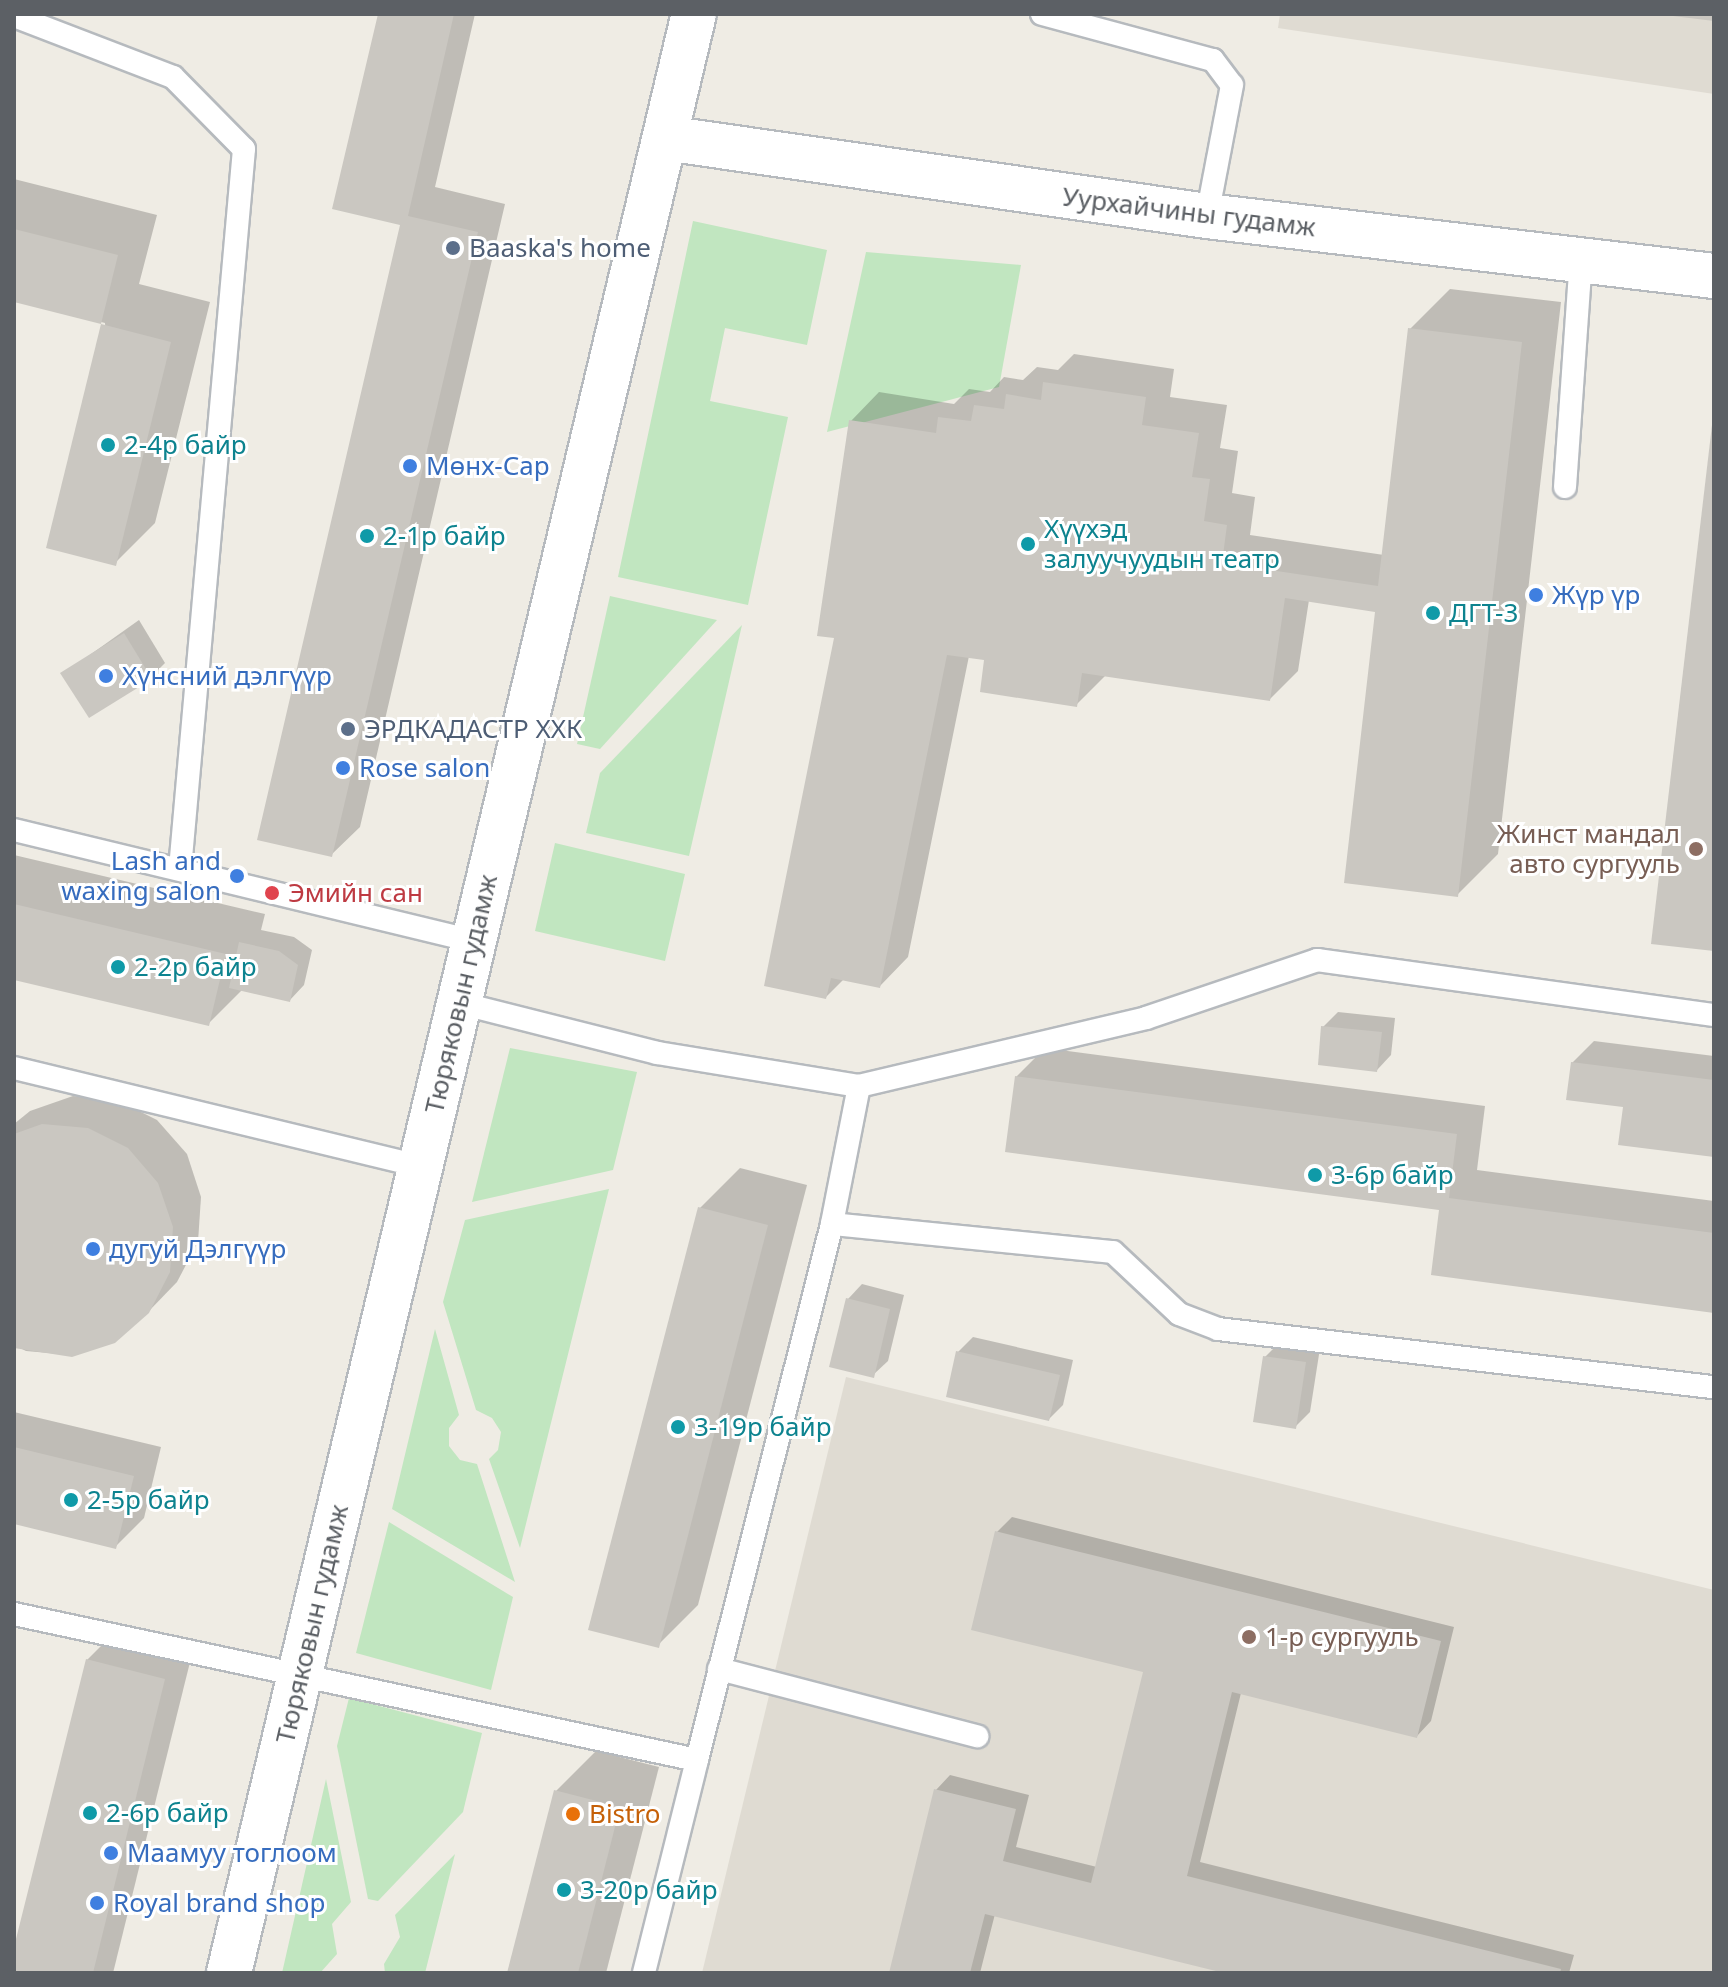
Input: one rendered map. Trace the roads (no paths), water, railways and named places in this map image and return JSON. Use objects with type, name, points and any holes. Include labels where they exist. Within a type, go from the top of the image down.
[{"type":"street","name":"Тюряковын гудамж","points":[[229,1973],[694,14]]},
{"type":"street","name":"Уурхайчины гудамж","points":[[665,138],[1207,216],[1714,276]]},
{"type":"lane","points":[[1042,14],[1213,60],[1232,85],[1207,216]]},
{"type":"lane","points":[[14,16],[173,77],[244,149],[180,869]]},
{"type":"lane","points":[[1565,487],[1581,258]]},
{"type":"lane","points":[[14,830],[474,941]]},
{"type":"lane","points":[[460,1003],[657,1053],[859,1086],[1146,1018],[1317,960],[1714,1015]]},
{"type":"lane","points":[[14,1068],[420,1166]]},
{"type":"lane","points":[[644,1973],[832,1224],[859,1086]]},
{"type":"lane","points":[[832,1224],[1113,1252],[1179,1314],[1218,1329],[1714,1387]]},
{"type":"lane","points":[[14,1614],[300,1671],[697,1760]]},
{"type":"lane","points":[[719,1669],[977,1736]]},
{"type":"place","name":"Baaska's home","points":[[453,248]]},
{"type":"place","name":"2-4р байр","points":[[108,445]]},
{"type":"place","name":"Мөнх-Сар","points":[[410,466]]},
{"type":"place","name":"2-1р байр","points":[[367,536]]},
{"type":"place","name":"Хүүхэд залуучуудын театр","points":[[1028,544]]},
{"type":"place","name":"Жүр үр","points":[[1536,595]]},
{"type":"place","name":"ДГТ-3","points":[[1433,613]]},
{"type":"place","name":"Хүнсний дэлгүүр","points":[[106,676]]},
{"type":"place","name":"ЭРДКАДАСТР ХХК","points":[[348,729]]},
{"type":"place","name":"Rose salon","points":[[343,768]]},
{"type":"place","name":"Жинст мандал авто сургууль","points":[[1696,849]]},
{"type":"place","name":"Lash and waxing salon","points":[[237,876]]},
{"type":"place","name":"Эмийн сан","points":[[272,893]]},
{"type":"place","name":"2-2р байр","points":[[118,967]]},
{"type":"place","name":"3-6р байр","points":[[1315,1175]]},
{"type":"place","name":"дугуй Дэлгүүр","points":[[93,1249]]},
{"type":"place","name":"3-19р байр","points":[[678,1427]]},
{"type":"place","name":"2-5р байр","points":[[71,1500]]},
{"type":"place","name":"1-р сургууль","points":[[1249,1637]]},
{"type":"place","name":"2-6р байр","points":[[90,1813]]},
{"type":"place","name":"Bistro","points":[[573,1814]]},
{"type":"place","name":"Маамуу тоглоом","points":[[111,1853]]},
{"type":"place","name":"3-20р байр","points":[[564,1890]]},
{"type":"place","name":"Royal brand shop","points":[[97,1903]]}]
